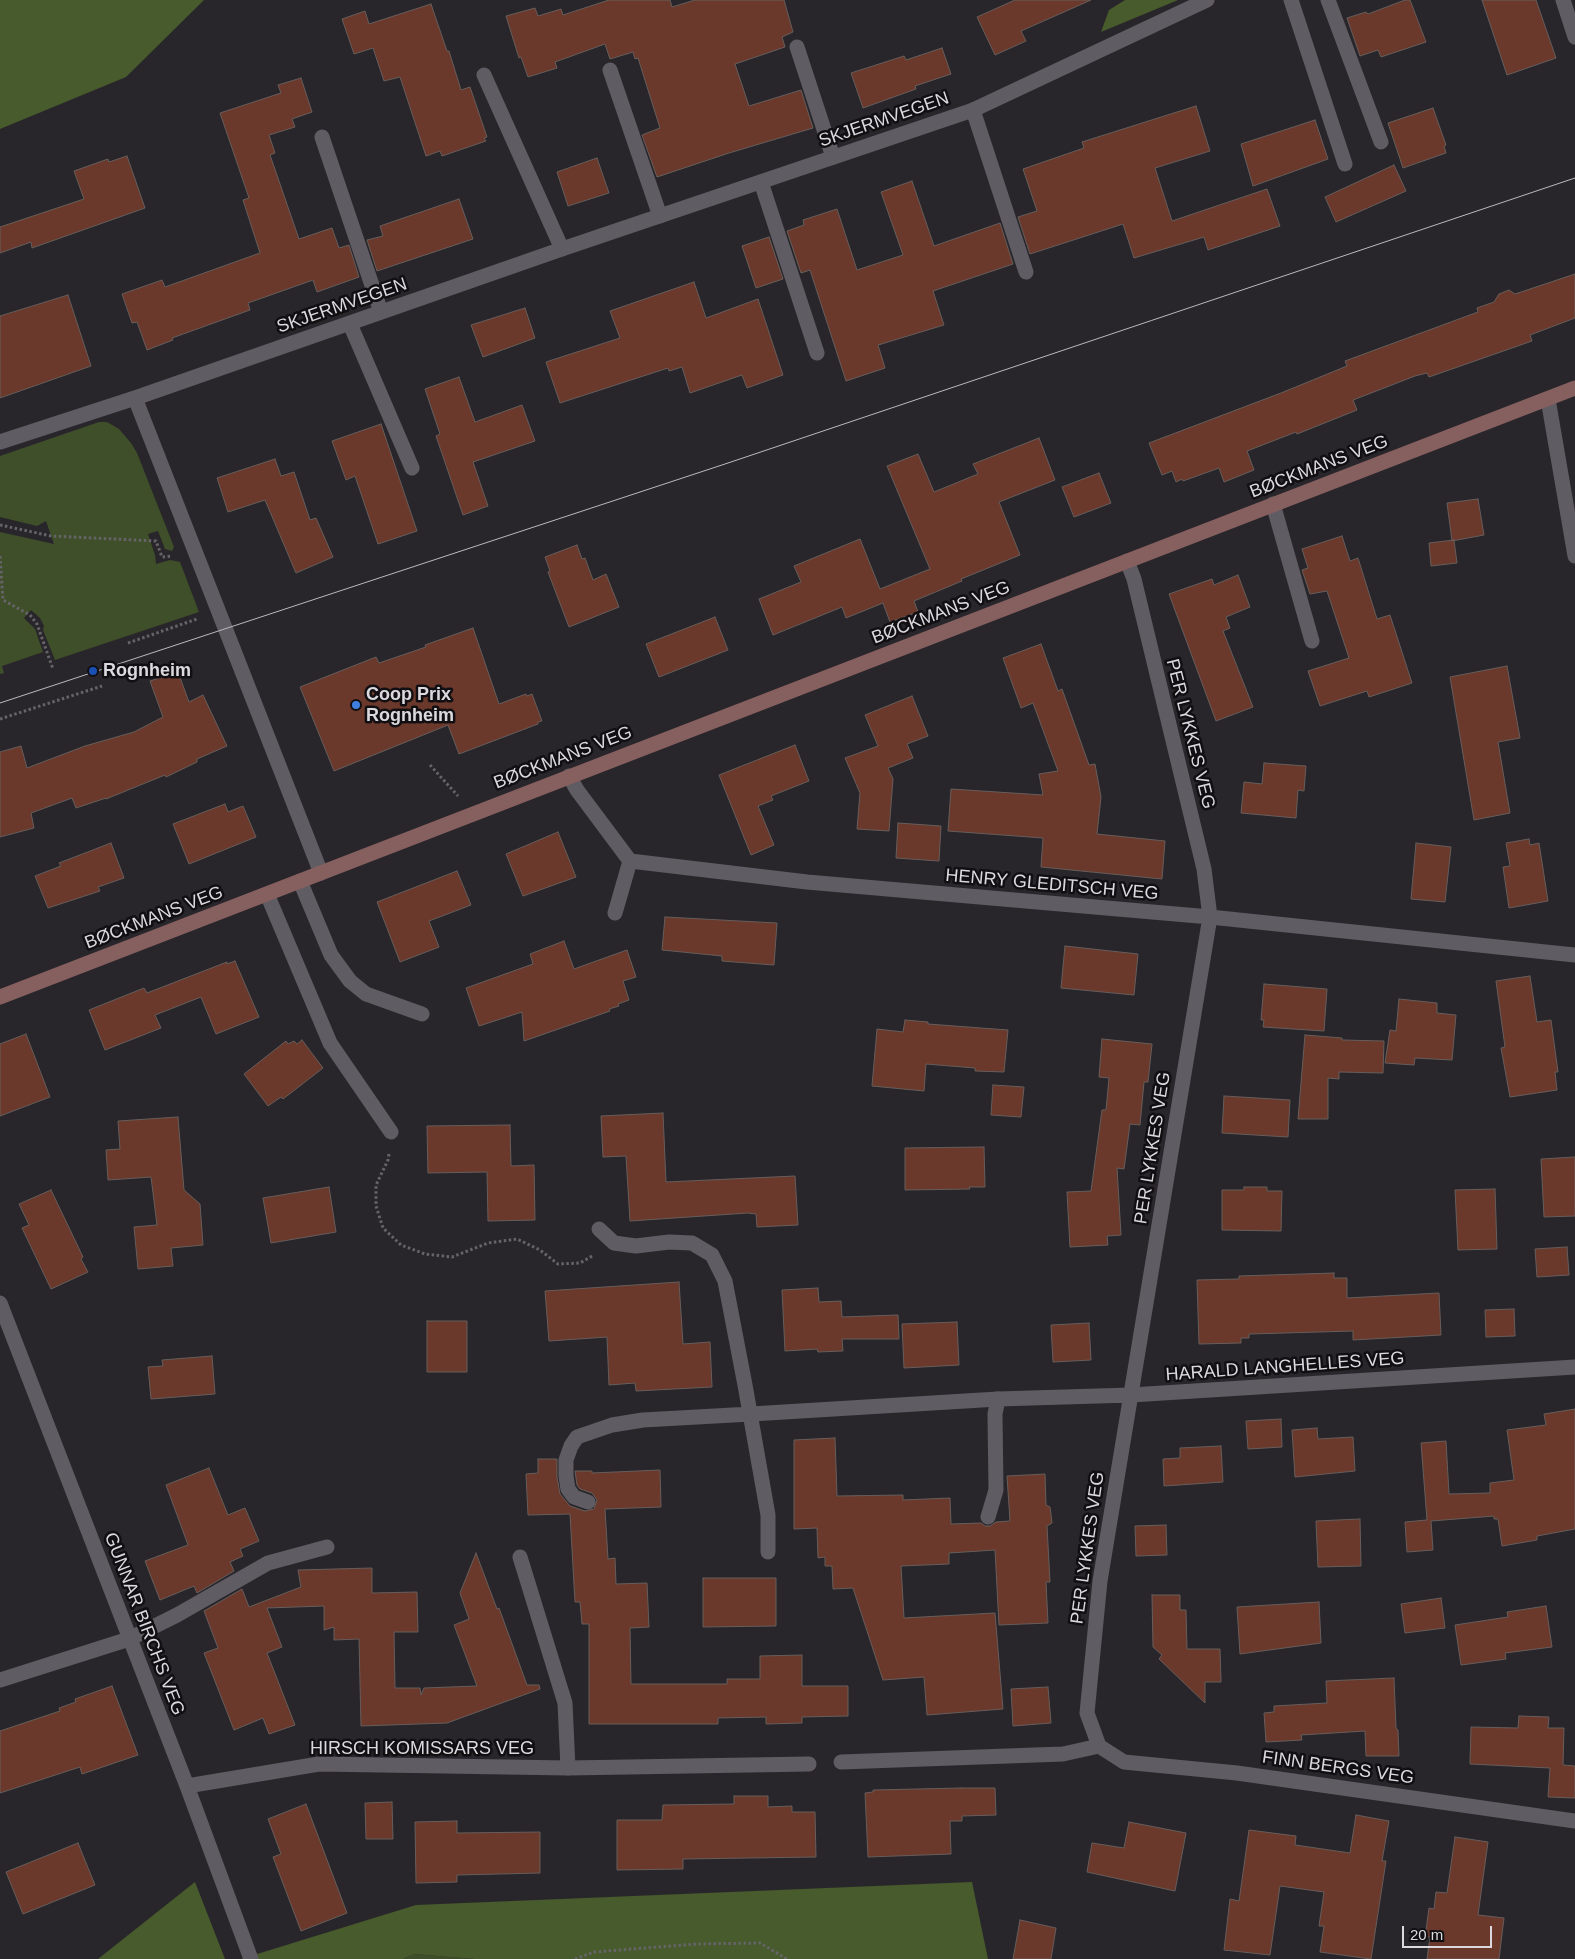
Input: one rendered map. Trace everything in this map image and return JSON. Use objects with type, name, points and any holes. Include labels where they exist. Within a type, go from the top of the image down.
[{"type":"main road","name":"BØCKMANS VEG","points":[[0,997],[1575,388]]},
{"type":"street","name":"SKJERMVEGEN","points":[[0,442],[135,398],[562,249],[972,110],[1208,0]]},
{"type":"street","points":[[1291,0],[1345,164]]},
{"type":"street","points":[[1328,0],[1381,142]]},
{"type":"street","points":[[1563,0],[1575,37]]},
{"type":"street","points":[[797,47],[833,157]]},
{"type":"street","points":[[610,70],[660,216]]},
{"type":"street","points":[[484,75],[562,249]]},
{"type":"street","points":[[972,110],[1026,272]]},
{"type":"street","points":[[322,137],[381,312]]},
{"type":"street","points":[[761,182],[817,354]]},
{"type":"street","points":[[350,324],[412,468]]},
{"type":"street","points":[[135,398],[321,873]]},
{"type":"street","points":[[1548,399],[1572,520],[1575,556]]},
{"type":"street","points":[[1274,504],[1312,641]]},
{"type":"street","name":"PER LYKKES VEG","points":[[1100,1746],[1087,1713],[1100,1581],[1210,917],[1204,869],[1134,579],[1127,561]]},
{"type":"street","points":[[569,776],[577,790],[630,861],[615,913]]},
{"type":"street","name":"HENRY GLEDITSCH VEG","points":[[630,861],[807,882],[1210,917],[1575,955]]},
{"type":"street","points":[[300,881],[332,955],[350,981],[366,994],[422,1014]]},
{"type":"street","points":[[267,894],[330,1043],[391,1132]]},
{"type":"street","points":[[600,1229],[614,1243],[636,1246],[669,1242],[692,1242],[712,1255],[725,1281],[768,1515],[768,1552]]},
{"type":"street","name":"GUNNAR BIRCHS VEG","points":[[0,1303],[187,1786],[251,1959]]},
{"type":"street","name":"HARALD LANGHELLES VEG","points":[[588,1502],[574,1496],[568,1489],[566,1460],[571,1446],[577,1437],[612,1425],[643,1420],[998,1399],[1131,1395],[1575,1367]]},
{"type":"street","points":[[988,1517],[996,1490],[995,1414],[998,1399]]},
{"type":"street","points":[[0,1680],[129,1639],[177,1615],[268,1562],[327,1548]]},
{"type":"street","points":[[520,1557],[565,1703],[568,1768]]},
{"type":"street","points":[[841,1762],[1063,1754],[1100,1746]]},
{"type":"street","name":"FINN BERGS VEG","points":[[1100,1746],[1124,1762],[1237,1773],[1575,1821]]},
{"type":"street","name":"HIRSCH KOMISSARS VEG","points":[[187,1786],[320,1764],[568,1768],[809,1764]]},
{"type":"path","points":[[0,525],[51,536],[156,540],[162,557],[180,555]]},
{"type":"path","points":[[0,556],[3,600],[30,615],[37,624],[53,669]]},
{"type":"path","points":[[128,643],[219,612]]},
{"type":"path","points":[[0,719],[102,686]]},
{"type":"path","points":[[430,764],[458,796]]},
{"type":"path","points":[[391,1132],[388,1160],[376,1185],[376,1206],[383,1228],[401,1245],[425,1254],[452,1257],[488,1243],[517,1239],[540,1250],[558,1264],[565,1264],[580,1263],[614,1243]]},
{"type":"path","points":[[574,1959],[594,1952],[697,1944],[760,1943],[787,1959]]},
{"type":"green space","points":[[0,0],[204,0],[126,77],[0,129]]},
{"type":"green space","points":[[1125,0],[1178,0],[1101,32],[1109,10]]},
{"type":"green space","points":[[99,422],[107,422],[119,429],[137,453],[174,547],[172,551],[165,549],[158,531],[148,534],[156,564],[170,560],[180,562],[199,612],[55,660],[43,630],[44,626],[40,618],[31,610],[24,618],[35,629],[43,652],[2,666],[4,673],[0,674],[0,532],[54,544],[46,521],[37,526],[0,517],[0,456]]},
{"type":"green space","points":[[195,1882],[225,1959],[98,1959]]},
{"type":"green space","points":[[972,1882],[988,1959],[474,1959],[414,1954],[403,1959],[241,1959],[416,1905]]},
{"type":"green space","points":[[414,1954],[474,1959],[403,1959]]},
{"type":"building","points":[[609,0],[670,0],[672,7],[695,0],[784,0],[793,32],[782,37],[785,47],[735,64],[749,106],[801,90],[813,128],[657,177],[642,135],[660,128],[638,58],[635,59],[633,52],[610,59],[605,44],[555,62],[557,68],[528,77],[521,57],[519,58],[506,16],[535,8],[538,16],[561,9],[563,15]]},
{"type":"building","points":[[1015,0],[1091,0],[1021,31],[1026,41],[995,55],[977,17]]},
{"type":"building","points":[[1405,0],[1410,0],[1426,42],[1381,57],[1378,50],[1360,56],[1347,18],[1366,12],[1368,14]]},
{"type":"building","points":[[1482,0],[1536,0],[1556,58],[1507,75]]},
{"type":"building","points":[[431,4],[447,51],[449,51],[461,90],[470,87],[487,137],[484,138],[486,141],[442,156],[440,151],[426,156],[400,77],[384,81],[373,48],[354,54],[342,19],[365,11],[369,24]]},
{"type":"building","points":[[942,48],[951,74],[915,86],[916,89],[863,108],[851,73],[904,56],[906,60]]},
{"type":"building","points":[[301,78],[312,112],[292,119],[295,127],[269,135],[275,153],[270,155],[299,239],[332,228],[339,248],[349,245],[359,277],[317,292],[313,280],[248,303],[250,310],[172,338],[173,340],[147,350],[137,322],[132,323],[122,294],[162,280],[165,287],[260,253],[243,200],[249,198],[220,113],[281,93],[278,85]]},
{"type":"building","points":[[1196,106],[1210,151],[1155,168],[1172,221],[1267,189],[1280,226],[1208,250],[1204,237],[1134,258],[1123,224],[1030,254],[1018,217],[1037,211],[1023,169],[1084,148],[1082,142]]},
{"type":"building","points":[[1433,108],[1446,145],[1444,146],[1446,153],[1403,168],[1388,123]]},
{"type":"building","points":[[1315,120],[1328,159],[1253,186],[1241,144]]},
{"type":"building","points":[[127,156],[145,208],[32,248],[31,242],[0,253],[0,227],[84,199],[74,171],[108,159],[109,162]]},
{"type":"building","points":[[597,158],[609,193],[568,206],[557,172]]},
{"type":"building","points":[[1394,165],[1406,191],[1336,222],[1325,197]]},
{"type":"building","points":[[912,181],[934,246],[1000,223],[1013,264],[933,291],[944,325],[878,345],[885,368],[846,381],[810,270],[801,273],[787,231],[804,225],[803,220],[837,209],[857,270],[903,255],[881,192]]},
{"type":"building","points":[[459,199],[473,239],[377,271],[367,240],[383,236],[380,226]]},
{"type":"building","points":[[769,237],[783,279],[756,288],[742,246]]},
{"type":"building","points":[[1575,274],[1575,318],[1530,335],[1532,341],[1429,377],[1427,373],[1415,376],[1353,400],[1357,410],[1297,434],[1296,432],[1247,451],[1254,470],[1224,482],[1219,468],[1176,482],[1172,471],[1162,475],[1149,443],[1347,366],[1345,361],[1478,312],[1477,308],[1494,302],[1499,294],[1509,290],[1515,294]]},
{"type":"building","points":[[694,282],[706,318],[758,299],[783,375],[747,388],[742,375],[690,393],[682,367],[669,371],[668,368],[560,403],[546,362],[620,338],[610,311]]},
{"type":"building","points":[[68,295],[91,366],[0,398],[0,316]]},
{"type":"building","points":[[525,308],[535,338],[483,357],[471,325]]},
{"type":"building","points":[[459,377],[475,422],[522,405],[535,441],[473,462],[488,506],[463,515],[436,436],[440,434],[425,389]]},
{"type":"building","points":[[381,424],[417,531],[378,544],[355,476],[346,480],[332,441]]},
{"type":"building","points":[[1039,438],[1055,480],[999,502],[1020,555],[914,601],[918,612],[890,622],[883,603],[846,618],[842,607],[773,635],[759,599],[801,582],[794,566],[860,539],[880,589],[930,569],[887,466],[918,454],[934,492],[978,474],[973,464]]},
{"type":"building","points":[[275,459],[281,476],[294,472],[310,520],[316,518],[333,557],[296,573],[265,500],[228,512],[217,478]]},
{"type":"building","points":[[1099,473],[1111,503],[1074,517],[1062,487]]},
{"type":"building","points":[[1478,499],[1484,535],[1452,541],[1447,503]]},
{"type":"building","points":[[1342,536],[1350,561],[1358,558],[1377,619],[1390,615],[1412,683],[1369,697],[1367,691],[1320,706],[1308,671],[1349,658],[1327,591],[1310,594],[1302,570],[1308,568],[1302,549]]},
{"type":"building","points":[[1454,540],[1457,563],[1431,566],[1429,543]]},
{"type":"building","points":[[577,545],[582,559],[585,558],[593,580],[606,574],[619,607],[569,627],[548,572],[550,571],[545,557]]},
{"type":"building","points":[[1238,575],[1250,607],[1226,617],[1230,628],[1223,631],[1253,707],[1216,721],[1169,594],[1212,579],[1214,585]]},
{"type":"building","points":[[715,617],[728,650],[659,677],[646,644]]},
{"type":"building","points":[[473,628],[499,704],[526,694],[527,696],[532,694],[542,721],[459,754],[448,725],[334,771],[300,687],[376,657],[379,663]]},
{"type":"building","points":[[1041,644],[1058,691],[1062,689],[1089,765],[1095,764],[1101,797],[1097,834],[1165,841],[1162,879],[1041,867],[1043,838],[948,831],[951,789],[1043,795],[1039,774],[1058,771],[1033,703],[1021,708],[1003,658]]},
{"type":"building","points":[[1507,666],[1520,738],[1498,742],[1510,813],[1474,820],[1450,677]]},
{"type":"building","points":[[178,672],[189,702],[203,695],[227,746],[197,759],[197,762],[166,777],[165,775],[106,799],[76,808],[72,798],[31,813],[34,828],[0,837],[0,752],[21,746],[27,768],[85,746],[134,732],[163,717],[150,681]]},
{"type":"building","points":[[912,696],[928,736],[907,744],[913,758],[888,768],[893,779],[889,831],[857,829],[860,793],[845,758],[878,746],[865,715]]},
{"type":"building","points":[[795,745],[809,781],[771,796],[773,800],[758,806],[774,845],[751,855],[719,775]]},
{"type":"building","points":[[1264,763],[1306,766],[1304,791],[1298,790],[1296,818],[1241,813],[1244,782],[1262,784]]},
{"type":"building","points":[[225,804],[228,812],[243,806],[256,837],[189,864],[173,824]]},
{"type":"building","points":[[898,823],[941,826],[939,861],[896,858]]},
{"type":"building","points":[[558,832],[576,877],[523,896],[506,854]]},
{"type":"building","points":[[1529,839],[1530,845],[1539,843],[1548,901],[1509,908],[1503,867],[1510,866],[1506,843]]},
{"type":"building","points":[[111,843],[124,878],[98,887],[100,891],[48,908],[35,876],[61,866],[59,863]]},
{"type":"building","points":[[1416,843],[1451,847],[1445,902],[1411,899]]},
{"type":"building","points":[[457,871],[471,905],[429,921],[439,947],[400,962],[377,902]]},
{"type":"building","points":[[665,917],[777,923],[774,965],[722,961],[722,956],[662,950]]},
{"type":"building","points":[[564,941],[574,969],[627,950],[636,977],[623,981],[629,1000],[609,1009],[610,1011],[524,1041],[522,1012],[479,1026],[466,988],[533,964],[530,954]]},
{"type":"building","points":[[1065,946],[1138,954],[1134,995],[1061,988]]},
{"type":"building","points":[[235,961],[259,1017],[216,1034],[201,997],[155,1015],[161,1028],[105,1050],[89,1010],[144,988],[147,993],[227,962],[227,964]]},
{"type":"building","points":[[1530,976],[1537,1022],[1551,1020],[1558,1072],[1555,1072],[1557,1090],[1510,1097],[1501,1048],[1505,1047],[1496,981]]},
{"type":"building","points":[[1264,984],[1327,989],[1324,1031],[1263,1027],[1264,1020],[1261,1020]]},
{"type":"building","points":[[1399,999],[1437,1003],[1437,1013],[1456,1015],[1452,1060],[1415,1058],[1414,1065],[1385,1063],[1390,1030],[1396,1031]]},
{"type":"building","points":[[905,1020],[928,1022],[928,1024],[1008,1030],[1004,1072],[975,1071],[975,1068],[926,1064],[924,1091],[872,1086],[877,1029],[903,1032]]},
{"type":"building","points":[[26,1034],[50,1097],[0,1116],[0,1044]]},
{"type":"building","points":[[1305,1035],[1342,1038],[1342,1040],[1384,1041],[1383,1073],[1339,1072],[1339,1079],[1328,1078],[1328,1119],[1298,1119]]},
{"type":"building","points":[[1102,1039],[1152,1044],[1148,1082],[1144,1082],[1140,1125],[1130,1124],[1124,1169],[1117,1168],[1121,1235],[1107,1236],[1108,1245],[1070,1247],[1067,1192],[1091,1191],[1102,1110],[1106,1110],[1109,1078],[1099,1077]]},
{"type":"building","points":[[302,1040],[323,1068],[283,1099],[281,1097],[268,1106],[244,1074],[286,1041],[288,1044],[294,1041],[297,1044]]},
{"type":"building","points":[[993,1085],[1024,1087],[1021,1117],[991,1115]]},
{"type":"building","points":[[1224,1096],[1290,1100],[1288,1137],[1222,1133]]},
{"type":"building","points":[[663,1113],[666,1182],[795,1176],[798,1225],[757,1227],[756,1214],[748,1213],[630,1221],[626,1156],[603,1157],[601,1116]]},
{"type":"building","points":[[178,1117],[184,1190],[200,1204],[203,1245],[171,1248],[173,1266],[138,1269],[134,1227],[157,1225],[151,1177],[108,1180],[106,1150],[120,1149],[118,1121]]},
{"type":"building","points":[[510,1125],[511,1166],[534,1165],[535,1220],[488,1221],[487,1172],[428,1173],[427,1126]]},
{"type":"building","points":[[984,1147],[985,1187],[905,1190],[905,1148]]},
{"type":"building","points":[[1575,1157],[1575,1216],[1544,1217],[1541,1159]]},
{"type":"building","points":[[329,1187],[336,1232],[271,1243],[263,1198]]},
{"type":"building","points":[[1244,1187],[1267,1187],[1267,1191],[1282,1191],[1281,1231],[1222,1230],[1222,1190],[1244,1190]]},
{"type":"building","points":[[1495,1189],[1497,1249],[1458,1250],[1455,1190]]},
{"type":"building","points":[[51,1190],[83,1257],[81,1259],[88,1272],[51,1289],[22,1228],[29,1225],[19,1204]]},
{"type":"building","points":[[1567,1247],[1569,1275],[1537,1277],[1535,1249]]},
{"type":"building","points":[[1334,1273],[1334,1278],[1347,1278],[1347,1298],[1439,1293],[1441,1335],[1353,1340],[1353,1331],[1249,1334],[1249,1338],[1241,1338],[1241,1343],[1199,1344],[1197,1280],[1239,1279],[1239,1276]]},
{"type":"building","points":[[679,1282],[683,1344],[710,1342],[712,1387],[636,1391],[635,1383],[609,1385],[607,1337],[549,1341],[545,1291]]},
{"type":"building","points":[[818,1288],[819,1302],[841,1301],[842,1317],[898,1315],[899,1339],[842,1339],[843,1351],[818,1352],[817,1349],[785,1351],[782,1290]]},
{"type":"building","points":[[1514,1309],[1515,1336],[1486,1337],[1485,1310]]},
{"type":"building","points":[[427,1321],[467,1321],[467,1372],[427,1372]]},
{"type":"building","points":[[957,1322],[959,1365],[904,1368],[902,1324]]},
{"type":"building","points":[[1089,1323],[1091,1360],[1053,1362],[1051,1325]]},
{"type":"building","points":[[212,1356],[215,1394],[151,1399],[148,1367],[163,1366],[162,1360]]},
{"type":"building","points":[[1575,1409],[1575,1529],[1537,1536],[1537,1540],[1502,1546],[1498,1519],[1494,1519],[1494,1516],[1431,1521],[1433,1550],[1407,1552],[1405,1522],[1427,1520],[1421,1443],[1446,1441],[1449,1494],[1490,1493],[1490,1483],[1514,1480],[1507,1430],[1546,1425],[1544,1414]]},
{"type":"building","points":[[1281,1419],[1282,1447],[1248,1449],[1246,1421]]},
{"type":"building","points":[[1317,1428],[1318,1439],[1353,1437],[1355,1471],[1295,1477],[1292,1430]]},
{"type":"building","points":[[835,1438],[837,1496],[903,1495],[903,1500],[950,1498],[951,1524],[981,1523],[985,1526],[990,1526],[996,1522],[1010,1521],[1007,1476],[1045,1474],[1046,1505],[1050,1507],[1052,1523],[1047,1526],[1050,1582],[1046,1582],[1048,1623],[999,1625],[995,1550],[949,1553],[949,1564],[901,1566],[904,1618],[995,1613],[1003,1709],[927,1715],[924,1677],[883,1680],[853,1588],[833,1589],[832,1566],[825,1566],[825,1557],[818,1558],[817,1528],[794,1529],[794,1440]]},
{"type":"building","points":[[1221,1446],[1223,1482],[1164,1486],[1163,1459],[1180,1458],[1180,1448]]},
{"type":"building","points":[[538,1459],[557,1459],[557,1477],[560,1494],[570,1506],[585,1511],[594,1509],[597,1500],[592,1493],[580,1489],[577,1485],[575,1471],[592,1471],[592,1473],[660,1470],[661,1507],[605,1509],[608,1559],[615,1558],[616,1584],[647,1583],[649,1627],[630,1628],[631,1684],[727,1684],[727,1679],[760,1679],[760,1656],[802,1655],[802,1686],[848,1686],[848,1716],[802,1717],[802,1723],[766,1724],[766,1717],[718,1718],[718,1724],[589,1724],[589,1624],[582,1624],[580,1602],[575,1602],[570,1514],[528,1515],[526,1474],[538,1473]]},
{"type":"building","points":[[209,1468],[228,1515],[245,1508],[259,1541],[240,1549],[243,1556],[230,1562],[234,1571],[197,1593],[194,1586],[160,1600],[145,1561],[188,1545],[166,1485]]},
{"type":"building","points":[[1360,1519],[1361,1566],[1318,1567],[1316,1521]]},
{"type":"building","points":[[1166,1525],[1167,1555],[1136,1556],[1135,1526]]},
{"type":"building","points":[[476,1553],[497,1609],[499,1608],[527,1685],[539,1685],[540,1689],[447,1723],[361,1726],[359,1639],[334,1640],[334,1627],[324,1630],[324,1606],[267,1608],[282,1647],[267,1653],[295,1725],[269,1734],[263,1718],[234,1730],[204,1653],[218,1648],[204,1611],[242,1589],[249,1607],[301,1587],[298,1570],[372,1568],[372,1593],[417,1592],[418,1632],[394,1632],[395,1688],[420,1688],[421,1695],[424,1688],[477,1686],[454,1625],[469,1619],[460,1593]]},
{"type":"building","points":[[703,1578],[776,1578],[776,1626],[703,1627]]},
{"type":"building","points":[[1152,1595],[1180,1595],[1180,1610],[1186,1610],[1187,1649],[1220,1649],[1221,1682],[1205,1682],[1205,1703],[1159,1659],[1162,1655],[1153,1647]]},
{"type":"building","points":[[1441,1598],[1445,1628],[1405,1633],[1401,1604]]},
{"type":"building","points":[[1319,1602],[1321,1643],[1240,1654],[1237,1607]]},
{"type":"building","points":[[1546,1606],[1552,1647],[1505,1653],[1506,1659],[1461,1665],[1455,1625],[1508,1617],[1507,1612]]},
{"type":"building","points":[[1394,1678],[1399,1756],[1366,1756],[1365,1731],[1301,1735],[1302,1740],[1266,1742],[1264,1713],[1274,1712],[1274,1706],[1327,1703],[1326,1681]]},
{"type":"building","points":[[112,1686],[138,1755],[82,1774],[80,1767],[0,1793],[0,1731],[60,1711],[59,1708],[76,1702],[75,1699]]},
{"type":"building","points":[[1048,1687],[1051,1723],[1013,1726],[1011,1689]]},
{"type":"building","points":[[1519,1716],[1549,1717],[1548,1728],[1564,1728],[1563,1765],[1575,1766],[1575,1798],[1548,1797],[1550,1768],[1470,1764],[1471,1727],[1518,1728]]},
{"type":"building","points":[[995,1788],[996,1815],[962,1816],[962,1821],[950,1821],[951,1854],[868,1857],[865,1793],[873,1792],[873,1790]]},
{"type":"building","points":[[734,1796],[768,1796],[768,1807],[792,1806],[792,1812],[815,1812],[816,1857],[683,1859],[683,1869],[617,1870],[617,1820],[662,1820],[663,1805],[734,1804]]},
{"type":"building","points":[[392,1802],[393,1839],[366,1839],[365,1803]]},
{"type":"building","points":[[306,1804],[347,1913],[301,1931],[273,1857],[281,1854],[268,1819]]},
{"type":"building","points":[[1356,1815],[1389,1821],[1382,1861],[1386,1861],[1371,1959],[1320,1952],[1324,1926],[1319,1926],[1324,1892],[1280,1886],[1270,1955],[1224,1950],[1230,1899],[1239,1901],[1249,1830],[1296,1836],[1295,1845],[1350,1853]]},
{"type":"building","points":[[457,1821],[457,1833],[540,1832],[540,1873],[457,1875],[457,1882],[416,1883],[415,1822]]},
{"type":"building","points":[[1129,1822],[1186,1833],[1175,1891],[1087,1872],[1092,1843],[1124,1848]]},
{"type":"building","points":[[1455,1837],[1488,1842],[1478,1915],[1504,1918],[1499,1959],[1427,1959],[1430,1937],[1425,1937],[1429,1908],[1434,1909],[1436,1892],[1447,1893]]},
{"type":"building","points":[[78,1843],[95,1885],[23,1914],[6,1872]]},
{"type":"building","points":[[1020,1920],[1056,1928],[1051,1959],[1013,1959]]},
{"type":"tram line","points":[[0,703],[728,463],[1575,178]]},
{"type":"place","name":"Rognheim","points":[[93,671]]},
{"type":"place","name":"Coop Prix Rognheim","points":[[356,705]]}]
